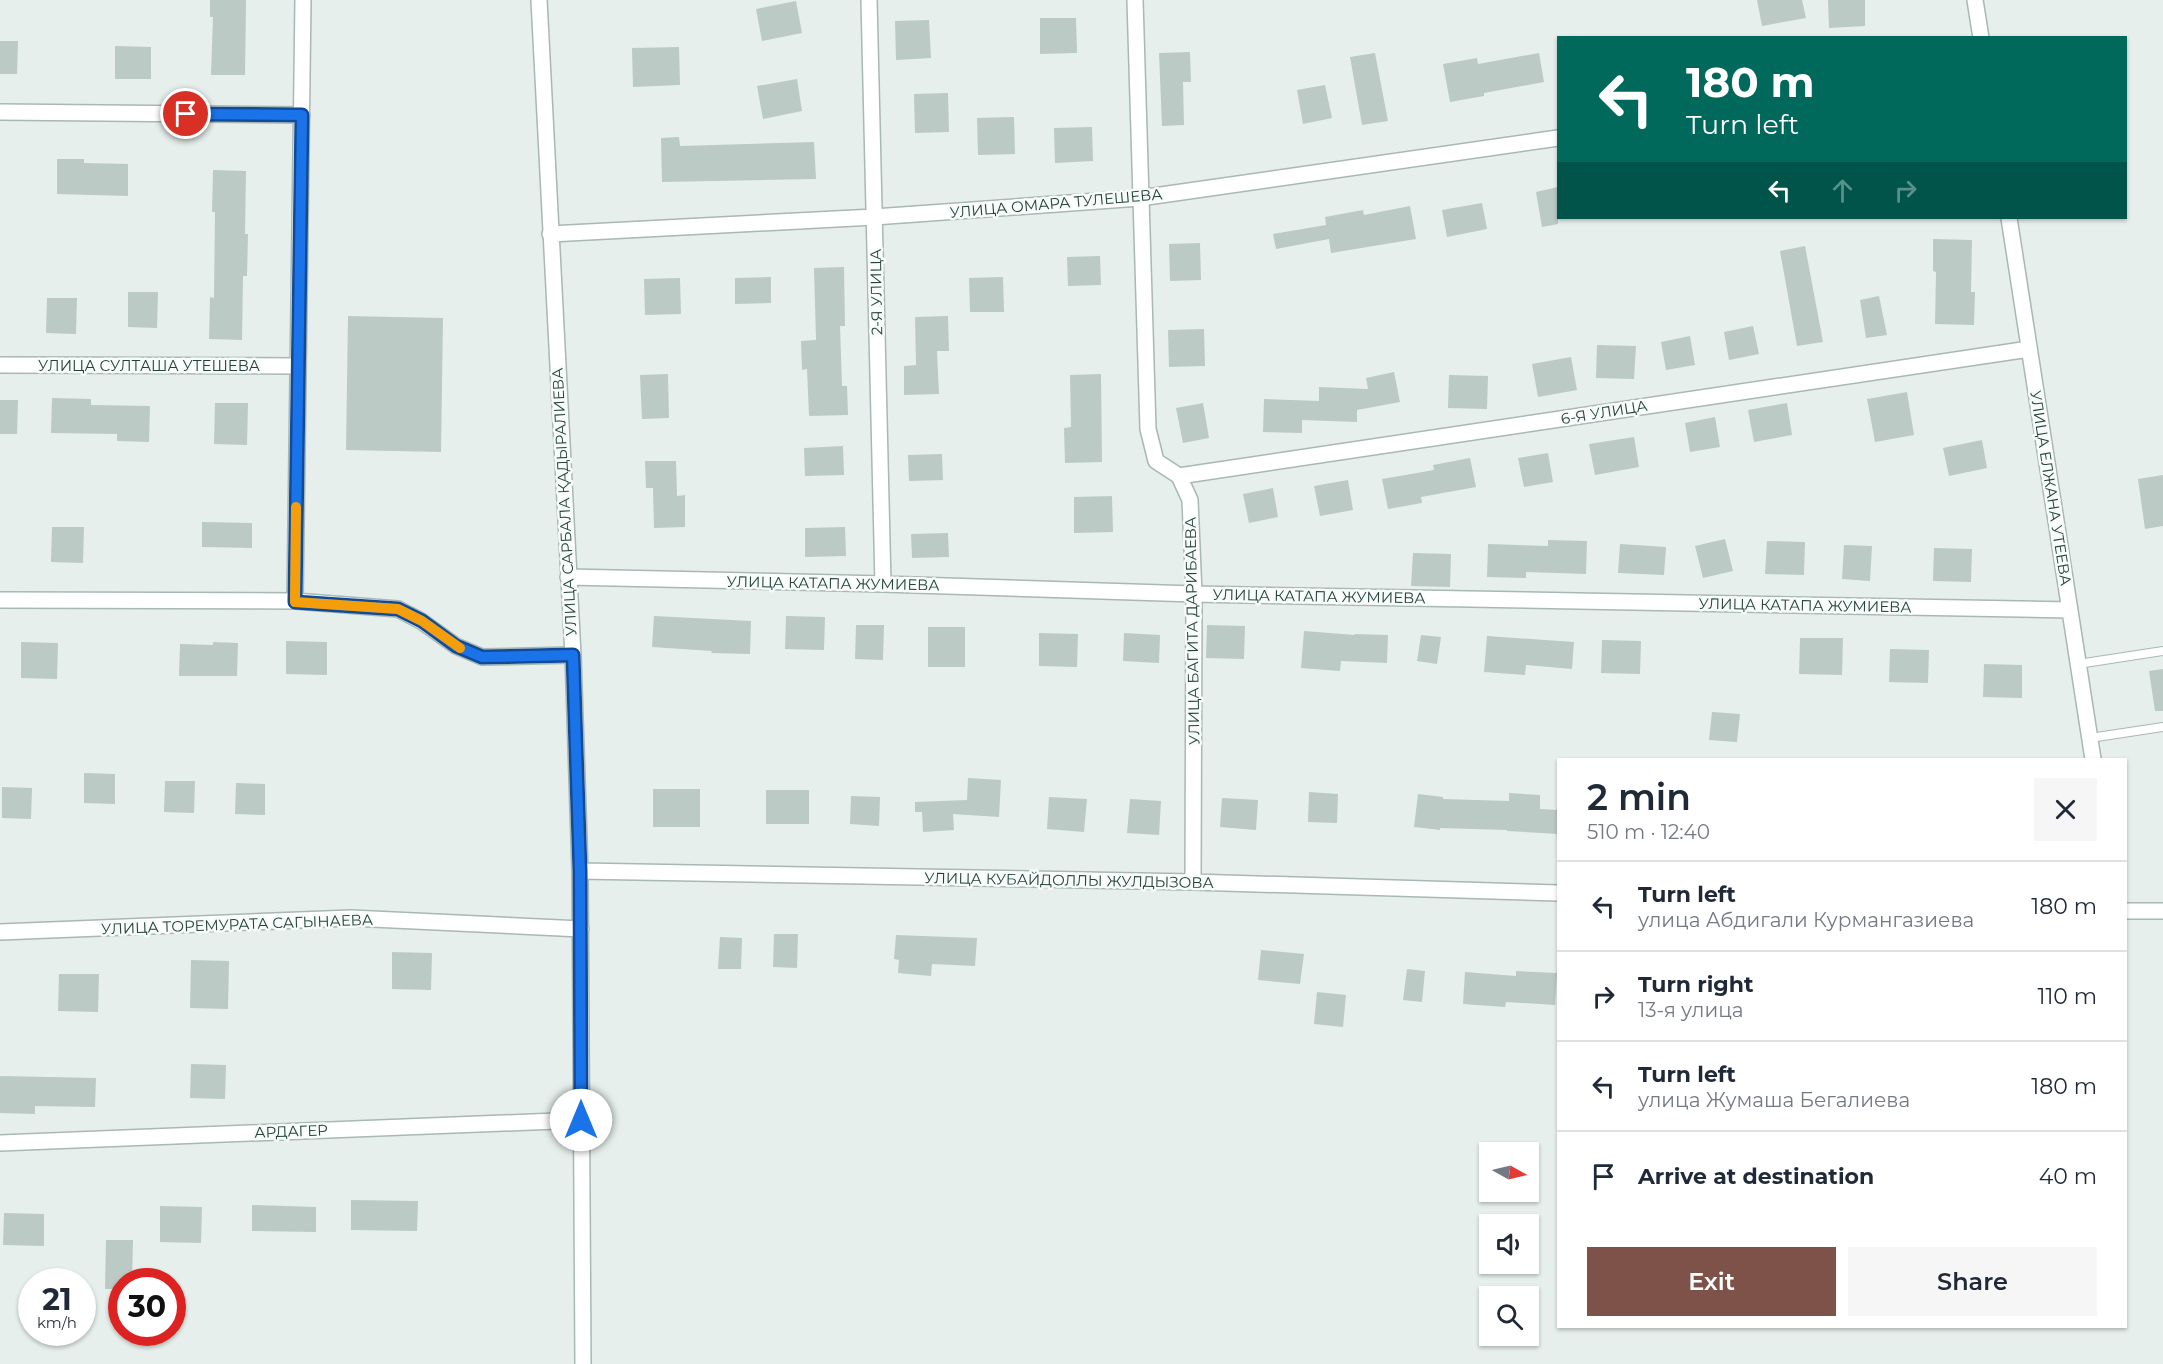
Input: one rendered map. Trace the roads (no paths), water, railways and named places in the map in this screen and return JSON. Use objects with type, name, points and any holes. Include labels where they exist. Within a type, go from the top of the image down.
[{"type":"street","points":[[295,602],[303,0]]},
{"type":"street","name":"УЛИЦА САРБАЛА ҚАДЫРАЛИЕВА","points":[[539,0],[573,655],[580,871],[583,1364]]},
{"type":"street","name":"2-Я УЛИЦА","points":[[869,0],[883,584]]},
{"type":"street","points":[[1135,0],[1148,429],[1156,461],[1179,476]]},
{"type":"street","points":[[1975,0],[1981,36]]},
{"type":"street","points":[[0,112],[302,115]]},
{"type":"street","name":"УЛИЦА ОМАРА ТУЛЕШЕВА","points":[[550,234],[874,217],[1140,198],[1557,138]]},
{"type":"street","name":"УЛИЦА ЕЛЖАНА УТЕЕВА","points":[[2008,219],[2093,758]]},
{"type":"street","name":"6-Я УЛИЦА","points":[[1179,476],[2029,349]]},
{"type":"street","name":"УЛИЦА СУЛТАША УТЕШЕВА","points":[[0,365],[298,366]]},
{"type":"street","name":"УЛИЦА БАГИТА ДАРИБАЕВА","points":[[1179,476],[1190,500],[1194,594],[1193,882]]},
{"type":"street","name":"УЛИЦА КАТАПА ЖУМИЕВА","points":[[568,577],[1194,594],[2070,610]]},
{"type":"street","points":[[0,600],[295,602],[398,609],[422,621],[456,646],[482,657],[573,655]]},
{"type":"street","name":"УЛИЦА КУБАЙДОЛЛЫ ЖУЛДЫЗОВА","points":[[580,871],[1193,882],[1557,893]]},
{"type":"street","points":[[2127,910],[2163,911]]},
{"type":"street","name":"УЛИЦА ТОРЕМУРАТА САГЫНАЕВА","points":[[0,932],[351,918],[581,929]]},
{"type":"street","name":"АРДАГЕР","points":[[0,1143],[581,1120]]},
{"type":"lane","points":[[2078,664],[2163,651]]},
{"type":"lane","points":[[2090,738],[2163,727]]}]
